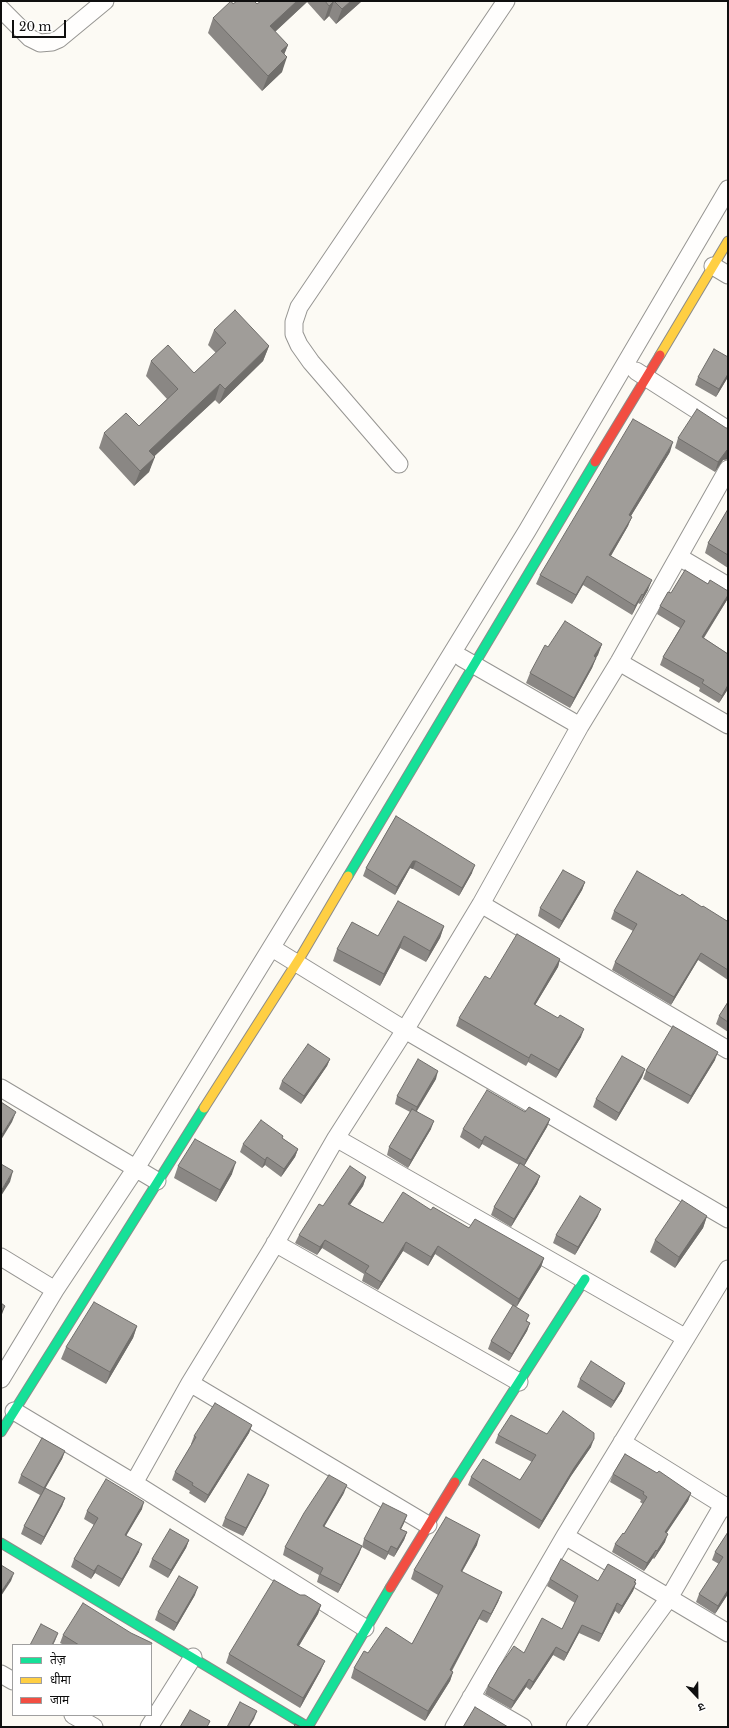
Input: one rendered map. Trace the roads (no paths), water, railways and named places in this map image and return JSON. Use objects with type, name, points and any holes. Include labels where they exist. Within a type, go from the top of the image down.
[{"type":"street","points":[[1,9],[30,38],[40,43],[52,42],[59,39],[105,1]]},
{"type":"street","points":[[399,464],[311,362],[299,345],[294,334],[294,322],[299,307],[506,1]]},
{"type":"street","points":[[1,1379],[55,1290],[136,1168],[527,531],[728,189]]},
{"type":"street","points":[[1,1432],[157,1181],[296,964],[473,664],[728,241]]},
{"type":"street","points":[[713,266],[728,275]]},
{"type":"street","points":[[626,364],[728,430]]},
{"type":"street","points":[[134,1483],[190,1383],[275,1243],[336,1138],[405,1030],[481,904],[580,726],[619,662],[728,469]]},
{"type":"street","points":[[679,557],[728,586]]},
{"type":"street","points":[[452,652],[580,726]]},
{"type":"street","points":[[619,662],[728,725]]},
{"type":"street","points":[[481,904],[728,1050]]},
{"type":"street","points":[[272,948],[405,1030],[728,1219]]},
{"type":"street","points":[[1,1088],[157,1181]]},
{"type":"street","points":[[336,1138],[686,1338]]},
{"type":"street","points":[[275,1243],[519,1382]]},
{"type":"street","points":[[1,1257],[55,1290]]},
{"type":"street","points":[[454,1727],[565,1536],[728,1269]]},
{"type":"street","points":[[1,1543],[308,1727],[365,1628],[584,1280]]},
{"type":"street","points":[[190,1383],[428,1526]]},
{"type":"street","points":[[14,1410],[134,1483],[365,1628]]},
{"type":"street","points":[[575,1727],[669,1598],[725,1506],[622,1442]]},
{"type":"street","points":[[565,1536],[728,1633]]},
{"type":"street","points":[[149,1727],[193,1657]]},
{"type":"street","points":[[1,1674],[12,1680]]},
{"type":"street","points":[[471,1697],[523,1727]]},
{"type":"street","points":[[75,1716],[94,1727]]}]
